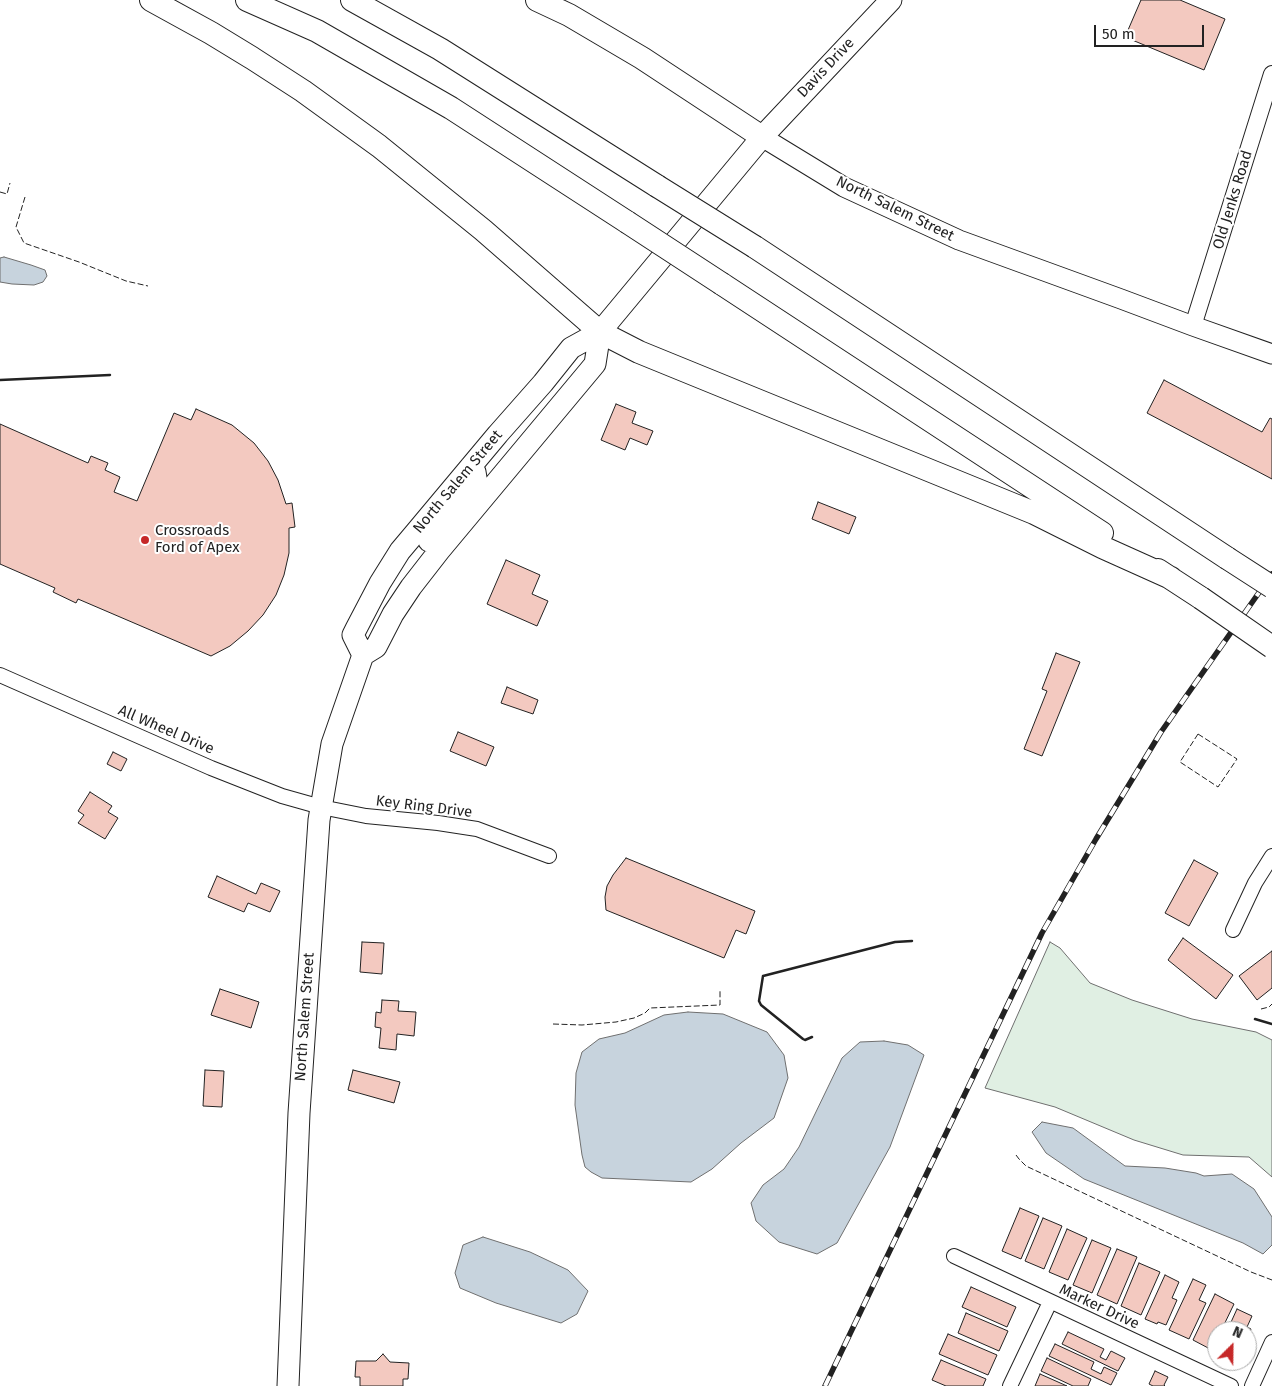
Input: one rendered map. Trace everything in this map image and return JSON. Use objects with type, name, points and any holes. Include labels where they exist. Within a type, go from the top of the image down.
[{"type":"highway","points":[[151,0],[252,58],[379,146],[483,230],[600,332],[648,356],[1034,513],[1102,547],[1171,578]]},
{"type":"highway","points":[[247,0],[317,31],[451,108],[1171,578],[1272,647]]},
{"type":"highway","points":[[352,0],[440,50],[755,247],[1272,588]]},
{"type":"highway","points":[[537,0],[568,15],[642,58],[762,137]]},
{"type":"main road","name":"Davis Drive","points":[[762,137],[890,0]]},
{"type":"main road","name":"North Salem Street","points":[[363,655],[353,635],[376,589],[406,545],[571,348],[600,332],[762,137],[844,187],[959,240],[1272,354]]},
{"type":"main road","name":"North Salem Street","points":[[288,1386],[299,1113],[318,832],[332,744],[363,655],[376,647],[393,614],[411,587],[595,364],[600,332]]},
{"type":"main road","points":[[411,587],[430,539],[474,484],[476,478],[471,466]]},
{"type":"street","name":"Old Jenks Road","points":[[1193,326],[1272,74]]},
{"type":"street","name":"All Wheel Drive","points":[[0,675],[261,788],[321,807]]},
{"type":"street","name":"Key Ring Drive","points":[[321,807],[366,816],[476,829],[548,856]]},
{"type":"street","points":[[1233,930],[1255,883],[1272,856]]},
{"type":"street","name":"Marker Drive","points":[[954,1256],[1231,1386]]},
{"type":"street","points":[[1010,1386],[1050,1302]]},
{"type":"street","points":[[1252,1386],[1272,1342]]},
{"type":"green space","points":[[1050,942],[1060,948],[1090,983],[1132,1000],[1192,1019],[1256,1032],[1272,1040],[1272,1177],[1249,1157],[1183,1155],[1134,1140],[1055,1107],[985,1088]]},
{"type":"shaded area","points":[[4,257],[45,270],[47,276],[43,282],[34,285],[0,282],[0,258]]},
{"type":"shaded area","points":[[688,1012],[723,1014],[767,1032],[784,1055],[788,1078],[774,1118],[741,1143],[712,1169],[691,1182],[602,1178],[591,1172],[585,1167],[582,1155],[575,1105],[576,1073],[582,1052],[599,1039],[625,1033],[664,1015]]},
{"type":"shaded area","points":[[884,1041],[908,1045],[924,1055],[890,1147],[837,1243],[817,1254],[779,1242],[756,1221],[751,1203],[763,1185],[784,1169],[799,1147],[842,1058],[860,1042]]},
{"type":"shaded area","points":[[1042,1122],[1073,1128],[1125,1166],[1165,1168],[1204,1176],[1232,1174],[1254,1189],[1272,1217],[1272,1245],[1263,1254],[1243,1243],[1084,1179],[1046,1153],[1032,1132]]},
{"type":"shaded area","points":[[483,1237],[530,1252],[568,1270],[588,1291],[577,1314],[561,1323],[496,1303],[460,1288],[455,1273],[463,1245]]},
{"type":"building","points":[[1141,0],[1180,0],[1225,19],[1204,70],[1125,37]]},
{"type":"building","points":[[1164,380],[1262,432],[1270,418],[1272,419],[1272,479],[1147,413]]},
{"type":"building","points":[[616,404],[636,412],[632,423],[653,431],[647,445],[630,438],[625,450],[601,440]]},
{"type":"building","name":"Crossroads Ford of Apex","points":[[196,409],[232,425],[254,443],[268,461],[278,480],[286,504],[292,503],[295,527],[289,528],[289,553],[284,575],[276,595],[263,615],[230,646],[211,656],[78,599],[76,603],[53,592],[55,588],[0,564],[0,424],[88,463],[91,456],[108,463],[105,470],[120,477],[114,492],[137,501],[174,413],[191,420]]},
{"type":"building","points":[[818,502],[856,517],[849,534],[812,519]]},
{"type":"building","points":[[506,560],[540,575],[532,594],[548,601],[537,626],[487,604]]},
{"type":"building","points":[[1056,653],[1080,662],[1042,756],[1024,749],[1047,691],[1042,689]]},
{"type":"building","points":[[507,687],[538,700],[533,714],[501,703]]},
{"type":"building","points":[[458,732],[494,747],[486,766],[450,751]]},
{"type":"building","points":[[113,752],[127,759],[121,771],[107,764]]},
{"type":"building","points":[[90,792],[112,806],[108,812],[118,818],[105,839],[78,823],[84,815],[78,811]]},
{"type":"building","points":[[626,858],[755,911],[746,934],[736,930],[724,958],[606,910],[605,897],[607,886]]},
{"type":"building","points":[[1194,860],[1218,873],[1189,926],[1165,913]]},
{"type":"building","points":[[217,876],[256,894],[261,883],[280,891],[270,912],[248,903],[244,912],[208,897]]},
{"type":"building","points":[[1183,938],[1233,975],[1216,999],[1168,960]]},
{"type":"building","points":[[362,942],[384,943],[382,974],[360,972]]},
{"type":"building","points":[[1272,951],[1272,988],[1257,1000],[1239,976]]},
{"type":"building","points":[[220,989],[259,1002],[251,1028],[211,1015]]},
{"type":"building","points":[[382,1000],[399,1001],[398,1011],[416,1012],[414,1036],[397,1034],[396,1050],[379,1048],[381,1028],[375,1027],[376,1012],[381,1013]]},
{"type":"building","points":[[205,1070],[224,1071],[222,1107],[203,1106]]},
{"type":"building","points":[[353,1070],[400,1082],[394,1103],[348,1090]]},
{"type":"building","points":[[1020,1208],[1039,1216],[1021,1259],[1002,1251]]},
{"type":"building","points":[[1043,1218],[1062,1226],[1044,1269],[1025,1261]]},
{"type":"building","points":[[1067,1229],[1087,1238],[1068,1280],[1049,1272]]},
{"type":"building","points":[[1092,1240],[1111,1248],[1092,1293],[1073,1285]]},
{"type":"building","points":[[1117,1249],[1137,1257],[1117,1304],[1097,1295]]},
{"type":"building","points":[[1139,1263],[1160,1272],[1141,1315],[1121,1306]]},
{"type":"building","points":[[1165,1275],[1179,1282],[1172,1298],[1177,1300],[1166,1325],[1158,1322],[1157,1324],[1145,1319]]},
{"type":"building","points":[[1193,1279],[1206,1285],[1199,1300],[1206,1303],[1189,1339],[1169,1330]]},
{"type":"building","points":[[971,1287],[1016,1307],[1007,1327],[962,1307]]},
{"type":"building","points":[[1215,1294],[1234,1304],[1226,1321],[1207,1321],[1207,1347],[1193,1340]]},
{"type":"building","points":[[1237,1309],[1252,1316],[1250,1321],[1232,1321]]},
{"type":"building","points":[[966,1313],[1008,1331],[999,1351],[958,1333]]},
{"type":"building","points":[[1068,1332],[1104,1349],[1100,1357],[1106,1360],[1111,1351],[1125,1358],[1118,1371],[1062,1344]]},
{"type":"building","points":[[948,1334],[997,1355],[988,1375],[939,1354]]},
{"type":"building","points":[[1055,1344],[1094,1362],[1091,1369],[1101,1374],[1104,1367],[1117,1373],[1111,1385],[1049,1356]]},
{"type":"building","points":[[383,1354],[390,1362],[409,1363],[408,1379],[403,1379],[403,1386],[360,1386],[360,1377],[355,1377],[356,1361],[376,1361]]},
{"type":"building","points":[[1047,1358],[1091,1379],[1088,1386],[1073,1386],[1041,1371]]},
{"type":"building","points":[[941,1360],[986,1379],[983,1386],[946,1386],[932,1380]]},
{"type":"building","points":[[1155,1371],[1168,1377],[1165,1386],[1149,1384]]},
{"type":"building","points":[[1040,1374],[1067,1386],[1035,1386]]},
{"type":"railway","points":[[825,1386],[1042,933],[1161,732],[1272,574]]},
{"type":"fence","points":[[0,192],[7,194],[10,183]]},
{"type":"fence","points":[[25,197],[16,227],[24,243],[126,281],[148,286]]},
{"type":"fence","points":[[1198,734],[1237,759],[1218,787],[1180,762],[1198,734]]},
{"type":"fence","points":[[812,1037],[803,1039],[761,1005],[759,1001],[763,976],[895,942],[912,941]]},
{"type":"fence","points":[[553,1024],[582,1025],[616,1022],[634,1018],[645,1013],[650,1008],[720,1005],[720,989]]},
{"type":"fence","points":[[1261,1009],[1272,1004]]},
{"type":"fence","points":[[1016,1155],[1026,1166],[1251,1272],[1272,1280]]},
{"type":"wall","points":[[0,380],[110,375]]},
{"type":"wall","points":[[812,1037],[803,1039],[761,1005],[759,1001],[763,976],[895,942],[912,941]]},
{"type":"wall","points":[[1255,1019],[1272,1024]]},
{"type":"place","name":"Crossroads Ford of Apex","points":[[145,540]]}]
